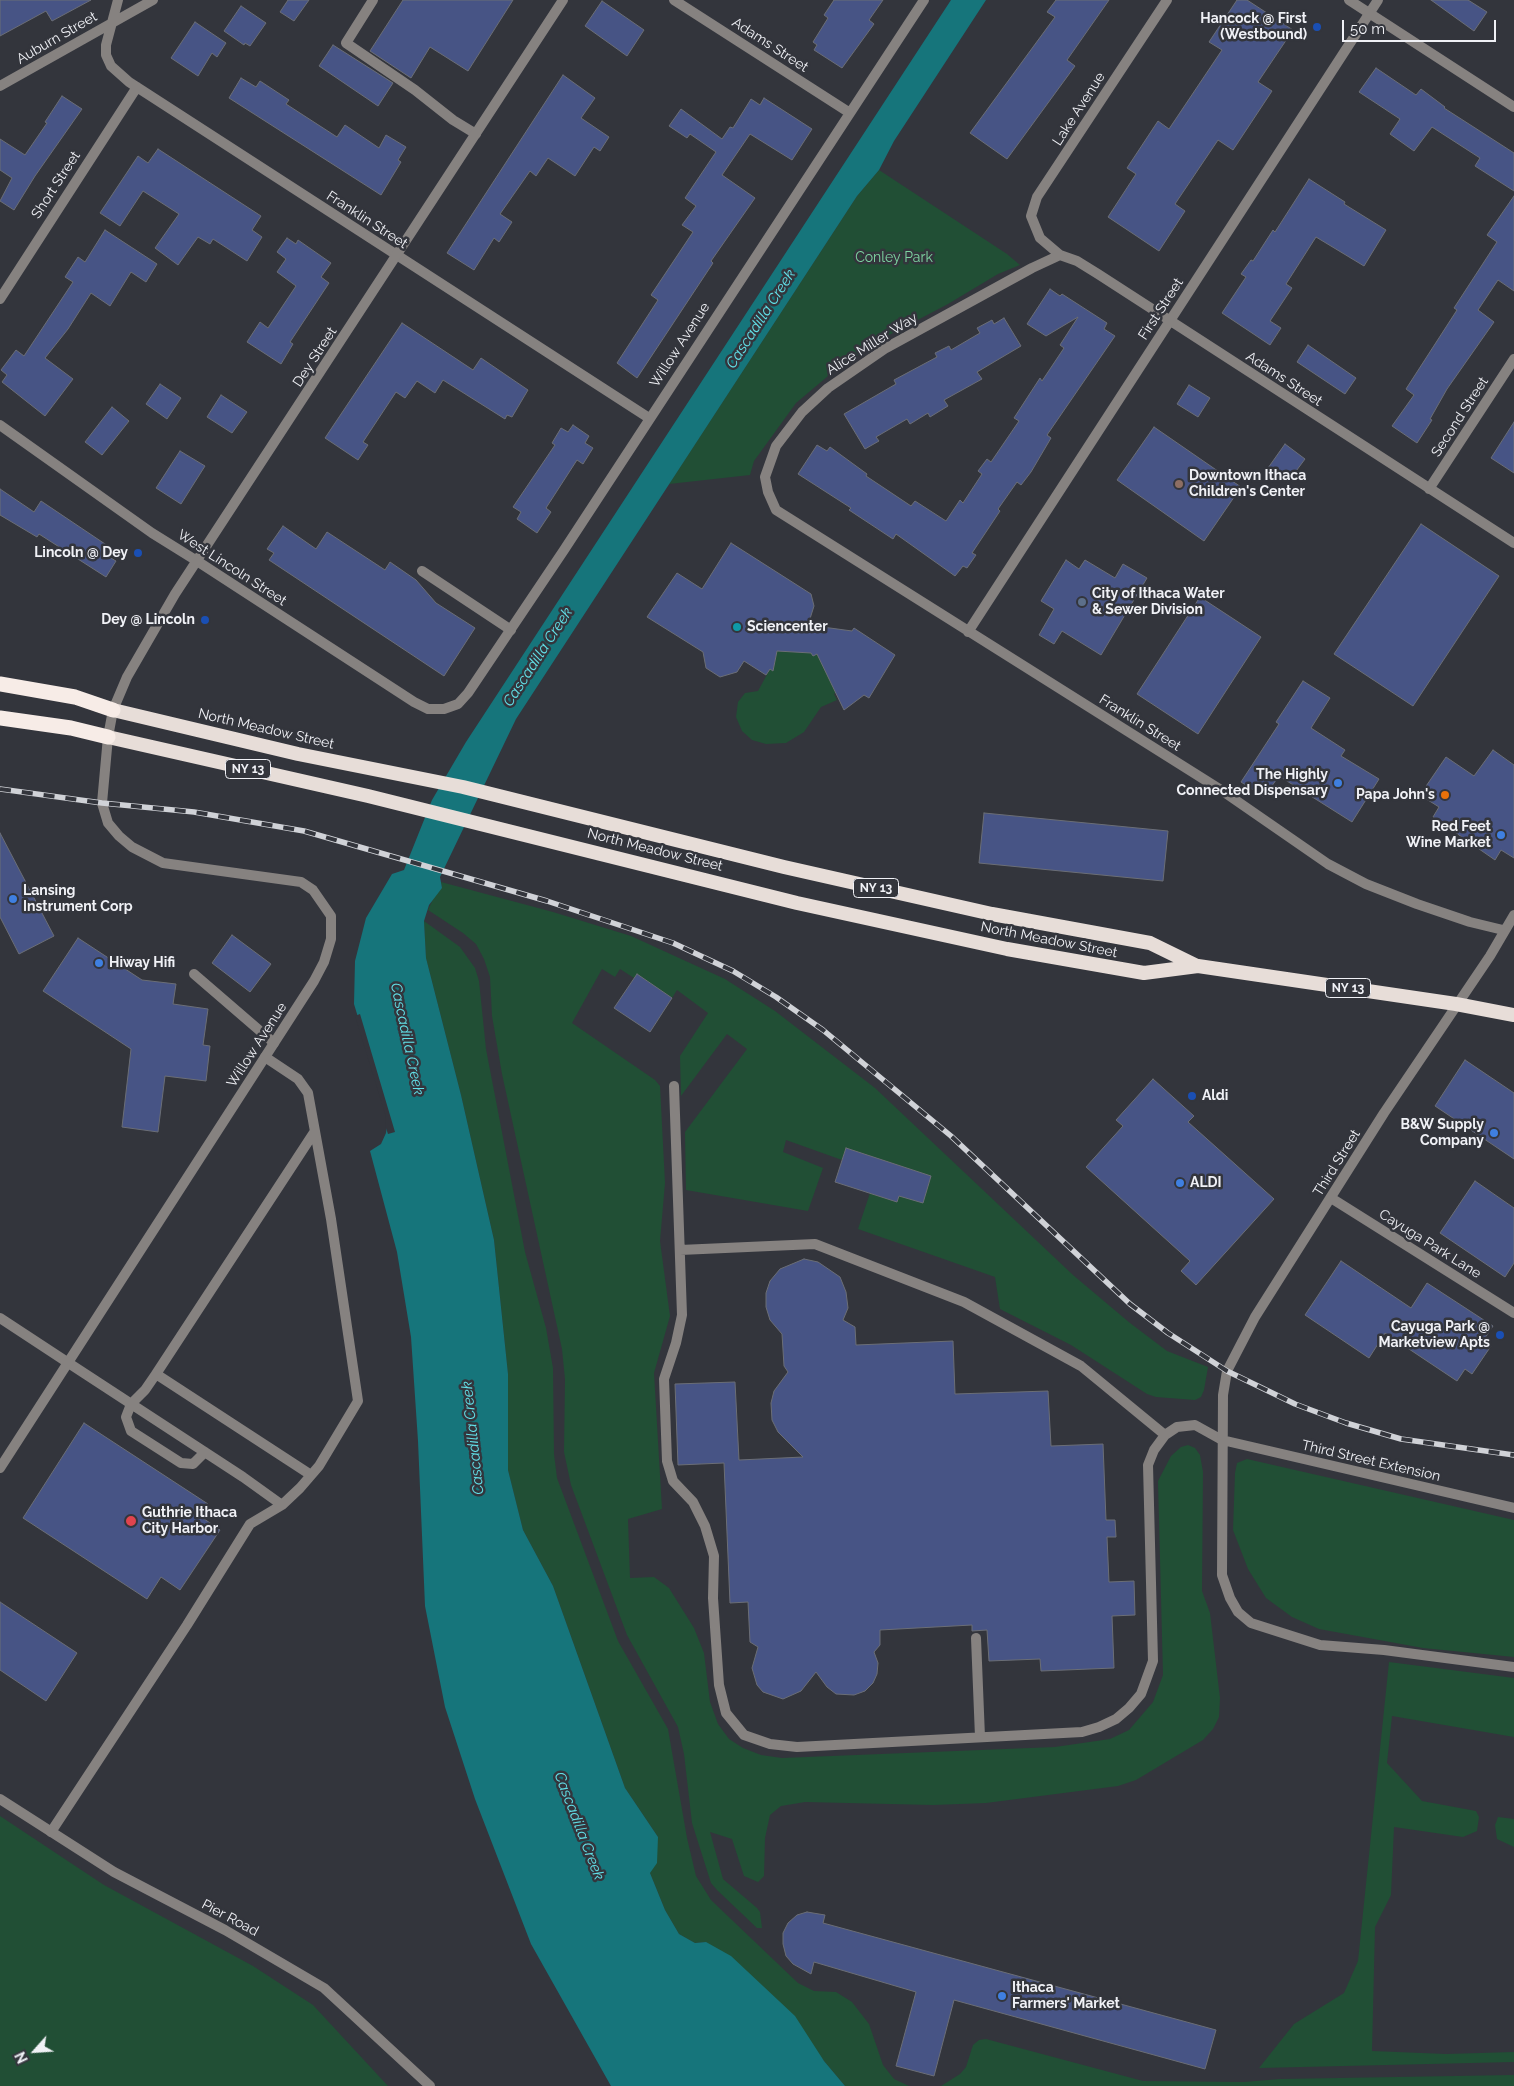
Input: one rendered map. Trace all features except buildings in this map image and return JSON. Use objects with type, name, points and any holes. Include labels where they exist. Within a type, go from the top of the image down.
[{"type":"highway","name":"NY 13","points":[[0,684],[75,697],[113,710]]},
{"type":"highway","name":"North Meadow Street","points":[[113,710],[298,754],[394,772],[554,809],[784,867],[992,914],[1150,943],[1198,966]]},
{"type":"highway","name":"NY 13","points":[[0,718],[71,728],[108,737]]},
{"type":"highway","name":"North Meadow Street","points":[[108,737],[389,801],[797,903],[1016,951],[1144,973],[1198,966],[1514,1014]]},
{"type":"street","name":"Franklin Street","points":[[118,0],[106,55],[111,66],[137,87],[649,418]]},
{"type":"street","name":"Auburn Street","points":[[0,86],[153,0]]},
{"type":"street","points":[[373,0],[346,42],[415,90],[453,120],[476,134]]},
{"type":"street","name":"Dey Street","points":[[108,737],[113,710],[127,676],[153,630],[563,0]]},
{"type":"street","name":"Adams Street","points":[[674,0],[850,113]]},
{"type":"street","name":"Willow Avenue","points":[[458,704],[468,693],[511,630],[924,0]]},
{"type":"street","name":"Lake Avenue","points":[[1040,238],[1031,216],[1037,197],[1167,0]]},
{"type":"street","points":[[1349,0],[1514,107]]},
{"type":"street","name":"First Street","points":[[968,632],[1378,0]]},
{"type":"street","name":"Short Street","points":[[0,298],[137,87]]},
{"type":"street","name":"Adams Street","points":[[1040,238],[1060,255],[1091,269],[1514,544]]},
{"type":"street","name":"Alice Miller Way","points":[[776,510],[765,477],[776,446],[802,412],[828,388],[886,348],[1032,268],[1060,255]]},
{"type":"street","name":"Second Street","points":[[1430,489],[1514,359]]},
{"type":"street","name":"West Lincoln Street","points":[[0,425],[152,533],[414,702],[428,709],[444,709],[458,704]]},
{"type":"street","name":"Franklin Street","points":[[776,510],[1221,790],[1328,864],[1366,884],[1417,904],[1470,922],[1503,930]]},
{"type":"street","points":[[422,571],[511,630]]},
{"type":"street","name":"Willow Avenue","points":[[0,1468],[274,1043],[324,962],[330,939],[331,916],[323,901],[313,890],[301,882],[182,867],[163,863],[132,848],[108,823],[102,803],[108,737]]},
{"type":"street","name":"Third Street","points":[[1514,915],[1503,930],[1490,956],[1456,1004],[1243,1337],[1227,1371],[1223,1395],[1222,1440],[1222,1575],[1230,1598],[1238,1612],[1251,1623],[1320,1645],[1384,1650],[1514,1667]]},
{"type":"street","points":[[194,974],[274,1043]]},
{"type":"street","points":[[50,1832],[187,1625],[250,1524],[282,1506],[311,1475],[358,1401],[353,1356],[308,1093],[298,1080],[265,1057]]},
{"type":"street","points":[[674,1086],[682,1315],[676,1343],[664,1379],[667,1460],[673,1481],[693,1502],[705,1526],[714,1556],[715,1657],[726,1713],[744,1735],[770,1744],[783,1746],[1082,1732],[1116,1719],[1141,1694],[1153,1661],[1148,1465],[1154,1450],[1165,1435],[1081,1366],[964,1302],[815,1244],[680,1250]]},
{"type":"street","points":[[204,1452],[194,1464],[181,1463],[131,1430],[126,1416],[131,1404],[145,1390],[156,1374],[315,1131]]},
{"type":"street","name":"Cayuga Park Lane","points":[[1331,1198],[1514,1313]]},
{"type":"street","points":[[0,1318],[204,1452],[282,1506]]},
{"type":"street","points":[[156,1374],[311,1475]]},
{"type":"street","name":"Third Street Extension","points":[[1165,1435],[1177,1426],[1195,1425],[1222,1440],[1514,1508]]},
{"type":"street","points":[[976,1638],[980,1737]]},
{"type":"street","name":"Pier Road","points":[[0,1799],[114,1872],[225,1930],[324,1988],[430,2086]]},
{"type":"green space","name":"Conley Park","points":[[879,170],[1007,254],[1020,265],[998,274],[948,304],[889,335],[834,371],[796,403],[754,461],[750,475],[669,484],[857,196]]},
{"type":"green space","points":[[807,644],[813,656],[817,654],[836,692],[834,694],[837,700],[821,707],[804,732],[786,743],[766,744],[752,740],[742,731],[736,717],[738,702],[745,693],[758,691],[770,669],[773,670],[777,651],[795,652]]},
{"type":"green space","points":[[441,882],[553,912],[631,936],[725,979],[775,1011],[875,1088],[1073,1275],[1130,1323],[1167,1351],[1208,1367],[1204,1390],[1201,1397],[1195,1400],[1156,1397],[1147,1394],[1071,1345],[1000,1309],[995,1277],[858,1229],[870,1193],[897,1202],[907,1168],[846,1148],[842,1160],[786,1140],[783,1152],[823,1168],[808,1211],[686,1190],[685,1132],[747,1049],[727,1034],[681,1096],[680,1056],[708,1013],[677,990],[672,998],[637,975],[634,978],[620,969],[615,977],[602,969],[572,1023],[655,1080],[660,1086],[665,1183],[660,1241],[670,1316],[654,1373],[662,1509],[628,1519],[630,1578],[654,1577],[669,1588],[694,1628],[704,1653],[710,1702],[718,1724],[729,1739],[743,1748],[761,1755],[782,1758],[1055,1747],[1110,1739],[1129,1730],[1153,1702],[1163,1675],[1158,1481],[1171,1456],[1181,1447],[1188,1445],[1195,1448],[1200,1455],[1203,1472],[1202,1591],[1210,1613],[1220,1698],[1219,1717],[1213,1729],[1203,1740],[1136,1780],[1118,1786],[986,1803],[933,1805],[805,1802],[781,1806],[770,1815],[765,1838],[764,1876],[758,1882],[744,1876],[732,1839],[710,1832],[723,1879],[757,1908],[760,1912],[762,1928],[757,1928],[717,1890],[711,1883],[692,1823],[684,1754],[678,1727],[627,1635],[571,1485],[564,1452],[565,1379],[562,1349],[502,1074],[492,1016],[490,977],[484,959],[476,944],[428,910],[435,895],[442,888]]},
{"type":"green space","points":[[424,921],[460,947],[475,968],[479,981],[486,1049],[525,1252],[546,1328],[553,1368],[554,1454],[557,1478],[618,1641],[668,1729],[687,1838],[696,1876],[711,1900],[798,1983],[814,1991],[836,1992],[852,2002],[869,2024],[883,2065],[894,2079],[909,2086],[845,2086],[824,2061],[706,1942],[695,1943],[679,1934],[665,1910],[650,1873],[658,1837],[625,1788],[553,1586],[523,1530],[508,1470],[508,1374],[494,1240],[461,1095],[426,958]]},
{"type":"green space","points":[[1247,1459],[1514,1520],[1514,1657],[1423,1648],[1319,1629],[1292,1617],[1266,1598],[1248,1569],[1233,1530],[1235,1473],[1237,1463]]},
{"type":"green space","points":[[1389,1662],[1514,1678],[1514,1737],[1392,1716],[1387,1763],[1422,1801],[1476,1811],[1479,1817],[1477,1831],[1463,1837],[1394,1827],[1391,1895],[1375,1927],[1372,2051],[1446,2054],[1514,2052],[1514,2062],[1259,2068],[1294,2024],[1344,1993],[1358,1961]]},
{"type":"green space","points":[[0,1816],[104,1885],[253,1966],[313,2005],[388,2086],[0,2086]]},
{"type":"green space","points":[[1498,1817],[1514,1819],[1514,1847],[1497,1839],[1495,1825]]},
{"type":"green space","points":[[986,2039],[1143,2081],[1244,2082],[1280,2079],[1514,2075],[1514,2086],[941,2086],[960,2074],[966,2067],[973,2045],[979,2040]]},
{"type":"water","name":"Cascadilla Creek","points":[[951,0],[986,0],[894,141],[879,170],[857,196],[516,719],[440,877],[442,888],[429,905],[424,921],[426,958],[461,1095],[494,1240],[508,1374],[508,1470],[523,1530],[553,1586],[625,1788],[658,1837],[657,1863],[650,1873],[665,1910],[679,1934],[695,1943],[706,1942],[731,1956],[795,2016],[824,2061],[845,2086],[611,2086],[531,1944],[475,1799],[445,1707],[425,1606],[418,1441],[411,1337],[397,1252],[370,1151],[381,1144],[386,1133],[388,1117],[354,1004],[355,961],[366,918],[392,874],[404,870],[432,800],[466,742]]},
{"type":"pier","points":[[360,1014],[395,1132],[388,1134],[385,1125],[386,1117],[355,1016]]},
{"type":"railway","points":[[0,789],[102,803],[194,812],[304,831],[547,901],[673,943],[733,971],[776,997],[823,1030],[951,1136],[1130,1304],[1168,1333],[1227,1371],[1295,1404],[1346,1423],[1401,1439],[1514,1455]]},
{"type":"place","name":"Hancock @ First (Westbound)","points":[[1317,27]]},
{"type":"place","name":"Downtown Ithaca Children's Center","points":[[1179,484]]},
{"type":"place","name":"Lincoln @ Dey","points":[[138,553]]},
{"type":"place","name":"City of Ithaca Water & Sewer Division","points":[[1082,602]]},
{"type":"place","name":"Dey @ Lincoln","points":[[205,620]]},
{"type":"place","name":"Sciencenter","points":[[737,627]]},
{"type":"place","name":"The Highly Connected Dispensary","points":[[1338,783]]},
{"type":"place","name":"Papa John's","points":[[1445,795]]},
{"type":"place","name":"Red Feet Wine Market","points":[[1501,835]]},
{"type":"place","name":"Lansing Instrument Corp","points":[[13,899]]},
{"type":"place","name":"Hiway Hifi","points":[[99,963]]},
{"type":"place","name":"Aldi","points":[[1192,1096]]},
{"type":"place","name":"B&W Supply Company","points":[[1494,1133]]},
{"type":"place","name":"ALDI","points":[[1180,1183]]},
{"type":"place","name":"Cayuga Park @ Marketview Apts","points":[[1500,1335]]},
{"type":"place","name":"Guthrie Ithaca City Harbor","points":[[131,1521]]},
{"type":"place","name":"Ithaca Farmers' Market","points":[[1002,1996]]}]
